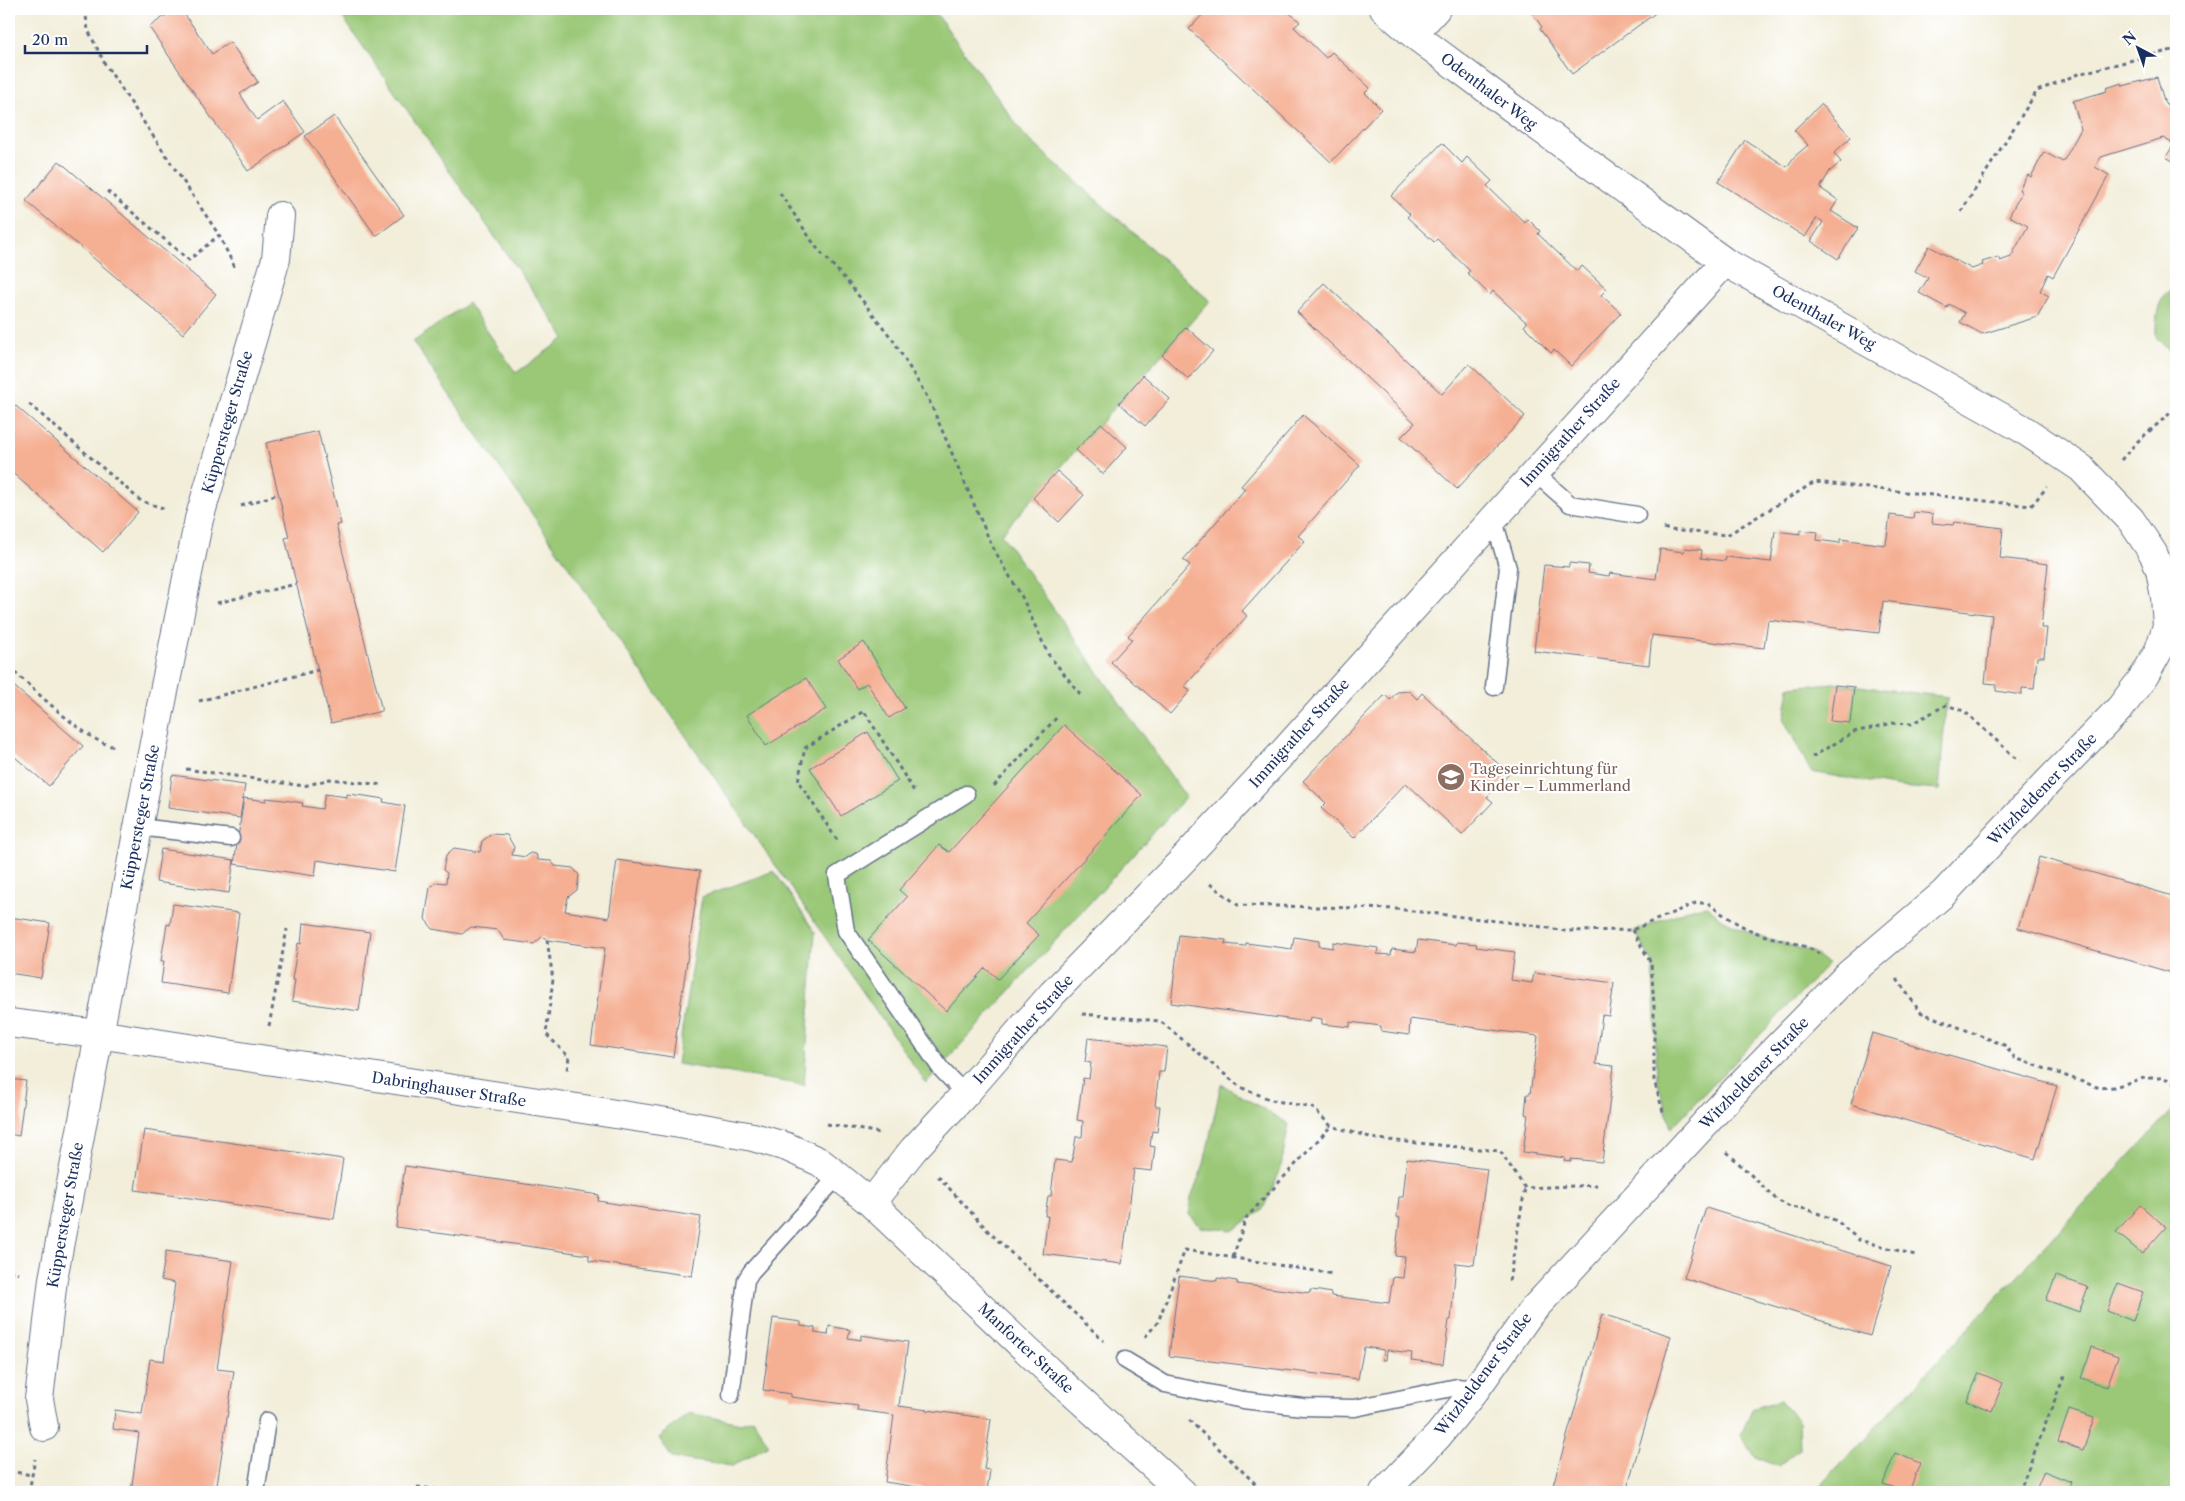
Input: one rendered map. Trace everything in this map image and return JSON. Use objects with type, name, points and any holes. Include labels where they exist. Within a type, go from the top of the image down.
[{"type":"street","name":"Odenthaler Weg","points":[[1384,9],[1413,34],[1508,106],[1725,262],[2021,428],[2068,459],[2098,484],[2131,520],[2153,553],[2160,570],[2165,597],[2166,626],[2159,650],[2146,675]]},
{"type":"street","points":[[1413,34],[1436,9]]},
{"type":"street","name":"Küppersteger Straße","points":[[44,1427],[39,1399],[53,1279],[160,711],[199,519],[276,259],[280,216]]},
{"type":"street","name":"Immigrather Straße","points":[[871,1203],[913,1150],[965,1094],[1052,994],[1181,862],[1285,750],[1493,517],[1725,262]]},
{"type":"street","name":"Witzheldener Straße","points":[[1384,1492],[1438,1436],[1476,1389],[1530,1312],[1693,1137],[1848,975],[1943,894],[2121,707],[2146,675]]},
{"type":"street","name":"Dabringhauser Straße","points":[[9,1023],[98,1034],[680,1124],[753,1137],[787,1147],[820,1162],[871,1203]]},
{"type":"street","name":"Manforter Straße","points":[[871,1203],[1053,1375],[1182,1492]]},
{"type":"lane","points":[[1534,472],[1570,504],[1637,515]]},
{"type":"lane","points":[[1493,517],[1508,568],[1494,687]]},
{"type":"lane","points":[[965,1094],[941,1069],[846,931],[837,875],[966,794]]},
{"type":"lane","points":[[139,827],[231,838]]},
{"type":"lane","points":[[730,1396],[746,1280],[751,1272],[838,1176]]},
{"type":"lane","points":[[1125,1360],[1165,1384],[1243,1400],[1303,1407],[1355,1408],[1457,1387],[1476,1389]]},
{"type":"lane","points":[[256,1492],[267,1420]]},
{"type":"path","points":[[85,9],[88,30],[105,64],[229,253],[234,268],[266,294]]},
{"type":"path","points":[[1961,212],[2037,91],[2078,74],[2176,49]]},
{"type":"path","points":[[107,191],[189,260],[218,236]]},
{"type":"path","points":[[780,193],[816,247],[847,281],[893,340],[928,400],[992,546],[1022,597],[1048,654],[1081,695]]},
{"type":"path","points":[[29,404],[142,501],[160,508]]},
{"type":"path","points":[[2098,484],[2137,442],[2176,408]]},
{"type":"path","points":[[1637,515],[1669,530],[1726,535],[1815,482],[2031,506],[2068,459]]},
{"type":"path","points":[[180,612],[296,584]]},
{"type":"path","points":[[9,667],[91,738],[109,747]]},
{"type":"path","points":[[160,711],[318,670]]},
{"type":"path","points":[[1812,757],[1854,732],[1893,723],[1911,724],[1946,705],[1964,711],[2045,785]]},
{"type":"path","points":[[853,865],[798,781],[805,748],[864,711],[930,817]]},
{"type":"path","points":[[966,794],[975,808],[1058,716]]},
{"type":"path","points":[[151,764],[304,786],[330,779],[383,785]]},
{"type":"path","points":[[1181,862],[1238,904],[1396,910],[1531,925],[1565,932],[1632,930],[1696,903],[1708,903],[1724,916],[1756,933],[1811,948],[1848,975]]},
{"type":"path","points":[[263,1061],[286,929]]},
{"type":"path","points":[[1632,930],[1650,963],[1654,1005],[1654,1080],[1668,1129],[1693,1137],[1777,1200],[1790,1207],[1807,1209],[1837,1221],[1859,1240],[1915,1254]]},
{"type":"path","points":[[547,940],[553,979],[546,1034],[569,1057],[567,1072],[556,1106]]},
{"type":"path","points":[[1877,952],[1920,1012],[2004,1045],[2016,1058],[2100,1088],[2114,1087],[2144,1078],[2164,1078],[2176,1083]]},
{"type":"path","points":[[1052,994],[1071,1013],[1160,1020],[1240,1087],[1272,1100],[1313,1108],[1331,1126],[1377,1140],[1500,1151],[1524,1188],[1507,1291],[1530,1312]]},
{"type":"path","points":[[824,1124],[891,1135],[913,1150],[989,1232],[1125,1360],[1158,1322],[1186,1250],[1334,1274]]},
{"type":"path","points":[[1233,1258],[1246,1218],[1331,1126]]},
{"type":"path","points":[[1524,1188],[1615,1184],[1634,1201]]},
{"type":"path","points":[[2019,1492],[2065,1374]]},
{"type":"path","points":[[1188,1420],[1264,1492]]},
{"type":"path","points":[[9,1471],[32,1475]]},
{"type":"path","points":[[418,1487],[457,1492]]},
{"type":"green space","points":[[337,9],[933,9],[1025,136],[1210,301],[1001,534],[1186,797],[926,1083],[413,342],[468,303],[516,373],[565,338]]},
{"type":"green space","points":[[2176,287],[2176,355],[2171,353],[2156,337],[2156,323],[2158,308],[2164,296]]},
{"type":"green space","points":[[1833,683],[1949,697],[1946,705],[1939,790],[1900,787],[1811,772],[1784,720],[1789,687]]},
{"type":"green space","points":[[774,871],[815,932],[804,1085],[677,1064],[702,897]]},
{"type":"green space","points":[[1708,906],[1720,918],[1750,933],[1812,952],[1828,964],[1671,1128],[1657,1080],[1653,963],[1634,931],[1692,908]]},
{"type":"green space","points":[[1221,1084],[1289,1124],[1280,1171],[1263,1209],[1234,1230],[1202,1228],[1189,1215],[1191,1197],[1204,1164]]},
{"type":"green space","points":[[2176,1106],[2176,1492],[1815,1492],[2167,1116]]},
{"type":"green space","points":[[1780,1400],[1799,1422],[1800,1448],[1778,1466],[1755,1457],[1741,1435],[1752,1409]]},
{"type":"green space","points":[[689,1413],[741,1423],[753,1419],[769,1445],[732,1466],[672,1458],[659,1438]]},
{"type":"building","points":[[175,9],[181,9],[212,54],[230,42],[258,82],[240,94],[257,120],[283,101],[305,132],[248,171],[149,27]]},
{"type":"building","points":[[1208,9],[1285,9],[1300,22],[1294,27],[1326,58],[1332,52],[1370,88],[1365,93],[1381,109],[1331,162],[1189,29]]},
{"type":"building","points":[[1529,9],[1661,9],[1572,74],[1540,29],[1542,27]]},
{"type":"building","points":[[2157,77],[2165,104],[2176,110],[2176,163],[2166,157],[2174,144],[2163,138],[2101,157],[2095,167],[2109,175],[2053,277],[2048,274],[2040,291],[2049,296],[2037,317],[1982,334],[1960,322],[1965,313],[1949,304],[1947,308],[1919,293],[1928,278],[1915,271],[1929,246],[1972,269],[1983,265],[1982,262],[1998,257],[2000,261],[2011,257],[2028,226],[2009,216],[2022,192],[2019,190],[2023,182],[2028,175],[2031,177],[2044,152],[2063,162],[2081,129],[2073,101],[2107,91],[2106,88],[2122,83],[2123,86]]},
{"type":"building","points":[[1821,104],[1851,137],[1834,153],[1841,162],[1830,171],[1820,188],[1838,200],[1831,211],[1858,228],[1838,259],[1811,241],[1823,222],[1817,218],[1805,237],[1718,182],[1745,140],[1787,167],[1794,157],[1808,145],[1794,130]]},
{"type":"building","points":[[334,116],[404,215],[376,236],[305,136]]},
{"type":"building","points":[[1442,143],[1462,163],[1467,157],[1492,181],[1487,186],[1525,223],[1528,219],[1540,231],[1538,234],[1577,271],[1582,266],[1607,289],[1601,295],[1621,313],[1571,366],[1554,350],[1551,353],[1524,326],[1527,323],[1493,291],[1490,295],[1467,273],[1470,271],[1437,239],[1434,242],[1407,217],[1410,214],[1391,196]]},
{"type":"building","points":[[59,161],[216,294],[183,334],[26,201]]},
{"type":"building","points":[[1324,283],[1442,394],[1469,364],[1525,416],[1457,489],[1401,437],[1415,423],[1297,312]]},
{"type":"building","points":[[1186,327],[1213,351],[1188,379],[1162,355]]},
{"type":"building","points":[[1143,375],[1170,399],[1145,426],[1119,403]]},
{"type":"building","points":[[9,400],[138,512],[103,552],[9,470]]},
{"type":"building","points":[[1303,415],[1360,465],[1298,536],[1305,541],[1242,611],[1247,616],[1185,686],[1190,691],[1170,714],[1111,662],[1132,639],[1128,636],[1190,565],[1183,560],[1245,489],[1241,486]]},
{"type":"building","points":[[1101,423],[1127,447],[1103,474],[1076,450]]},
{"type":"building","points":[[318,431],[341,524],[336,525],[382,711],[331,723],[285,538],[289,537],[266,443]]},
{"type":"building","points":[[1057,471],[1084,495],[1059,522],[1033,498]]},
{"type":"building","points":[[1914,512],[1933,514],[1932,523],[1953,525],[1954,522],[2003,528],[2000,558],[2048,564],[2041,628],[2047,628],[2044,657],[2037,657],[2034,689],[2022,688],[2022,695],[1996,691],[1996,684],[1985,683],[1992,615],[1883,601],[1879,633],[1768,620],[1764,648],[1652,635],[1649,665],[1534,651],[1544,565],[1569,567],[1569,563],[1589,565],[1588,573],[1609,576],[1610,573],[1656,579],[1660,549],[1684,552],[1685,548],[1702,550],[1701,558],[1725,561],[1726,557],[1771,562],[1775,531],[1800,534],[1800,530],[1818,532],[1817,540],[1840,543],[1840,539],[1886,545],[1890,515],[1913,518]]},
{"type":"building","points":[[864,642],[905,708],[889,718],[867,683],[857,689],[838,659]]},
{"type":"building","points":[[806,678],[826,709],[766,746],[747,715]]},
{"type":"building","points":[[9,682],[83,746],[49,786],[9,752]]},
{"type":"building","points":[[1835,685],[1854,687],[1850,723],[1830,721]]},
{"type":"building","points":[[1409,691],[1417,699],[1422,693],[1509,774],[1487,797],[1493,802],[1462,835],[1406,783],[1354,838],[1321,808],[1326,803],[1303,781],[1385,695],[1390,700],[1397,692]]},
{"type":"building","points":[[1064,725],[1142,795],[1026,923],[1039,935],[998,979],[985,968],[946,1011],[868,940],[907,897],[899,890],[939,845],[949,852]]},
{"type":"building","points":[[868,732],[898,781],[841,816],[810,768]]},
{"type":"building","points":[[172,775],[245,785],[240,818],[168,808]]},
{"type":"building","points":[[325,794],[347,797],[347,794],[365,796],[384,799],[383,802],[405,806],[395,872],[317,860],[315,876],[234,864],[244,798],[266,801],[266,798],[284,800],[303,803],[302,806],[322,809]]},
{"type":"building","points":[[492,834],[507,835],[514,847],[512,855],[526,857],[530,853],[536,854],[538,860],[551,861],[555,866],[573,868],[579,875],[577,890],[568,897],[565,911],[609,918],[617,860],[700,871],[673,1057],[591,1045],[605,948],[547,940],[543,936],[534,944],[504,940],[498,930],[471,927],[462,934],[433,929],[425,919],[430,887],[437,882],[446,883],[447,873],[443,870],[446,855],[454,848],[480,852],[482,841]]},
{"type":"building","points":[[161,849],[234,860],[229,893],[156,882]]},
{"type":"building","points":[[2039,857],[2176,897],[2176,974],[2018,928]]},
{"type":"building","points":[[173,904],[239,913],[228,993],[161,983],[164,961],[161,961],[167,924],[170,925]]},
{"type":"building","points":[[9,917],[50,923],[41,978],[9,973]]},
{"type":"building","points":[[303,923],[370,932],[359,1011],[292,1001],[295,980],[292,980],[298,943],[301,944]]},
{"type":"building","points":[[1179,935],[1226,940],[1225,944],[1245,946],[1246,943],[1292,949],[1294,937],[1319,941],[1319,946],[1333,948],[1333,942],[1378,948],[1377,954],[1391,955],[1392,949],[1416,952],[1418,940],[1456,945],[1457,942],[1477,944],[1476,947],[1515,952],[1511,980],[1532,983],[1534,973],[1614,983],[1609,1016],[1602,1015],[1596,1064],[1614,1066],[1602,1162],[1571,1159],[1571,1162],[1564,1161],[1565,1158],[1523,1152],[1528,1115],[1525,1114],[1527,1094],[1530,1094],[1538,1036],[1410,1019],[1409,1035],[1381,1031],[1381,1026],[1350,1022],[1350,1027],[1322,1024],[1322,1019],[1310,1017],[1309,1022],[1171,1003]]},
{"type":"building","points":[[1872,1033],[2057,1086],[2035,1159],[1851,1104]]},
{"type":"building","points":[[1088,1038],[1167,1047],[1164,1072],[1159,1072],[1155,1106],[1160,1106],[1157,1132],[1152,1131],[1150,1146],[1155,1147],[1152,1171],[1134,1169],[1122,1264],[1043,1254],[1048,1216],[1045,1216],[1048,1196],[1051,1196],[1055,1160],[1072,1162],[1076,1137],[1082,1137],[1083,1121],[1077,1120],[1083,1078],[1089,1079],[1091,1063],[1085,1062]]},
{"type":"building","points":[[9,1079],[26,1081],[19,1136],[9,1134]]},
{"type":"building","points":[[144,1130],[343,1159],[334,1219],[135,1190]]},
{"type":"building","points":[[1407,1159],[1487,1169],[1474,1265],[1456,1263],[1451,1320],[1449,1320],[1443,1364],[1411,1360],[1412,1353],[1387,1350],[1386,1360],[1383,1360],[1384,1350],[1364,1347],[1358,1379],[1169,1356],[1179,1276],[1217,1281],[1217,1278],[1237,1281],[1237,1284],[1310,1293],[1310,1290],[1320,1291],[1331,1293],[1331,1296],[1389,1303],[1393,1277],[1403,1278],[1405,1257],[1395,1256],[1400,1218],[1397,1217],[1399,1197],[1403,1197]]},
{"type":"building","points":[[405,1166],[599,1195],[598,1201],[701,1217],[692,1276],[589,1261],[589,1255],[396,1227]]},
{"type":"building","points":[[2140,1205],[2166,1227],[2142,1254],[2116,1232]]},
{"type":"building","points":[[1706,1208],[1891,1266],[1870,1336],[1684,1278]]},
{"type":"building","points":[[166,1251],[233,1261],[217,1369],[234,1371],[216,1492],[131,1492],[139,1433],[113,1429],[115,1410],[142,1414],[150,1359],[164,1361],[175,1283],[161,1280]]},
{"type":"building","points":[[2056,1276],[2088,1287],[2079,1312],[2046,1300]]},
{"type":"building","points":[[2118,1283],[2143,1292],[2133,1321],[2107,1311]]},
{"type":"building","points":[[1602,1314],[1671,1336],[1626,1492],[1551,1492]]},
{"type":"building","points":[[773,1318],[801,1322],[801,1326],[815,1328],[815,1333],[828,1335],[829,1326],[850,1330],[848,1338],[861,1340],[861,1335],[908,1342],[899,1406],[991,1419],[984,1469],[990,1470],[987,1491],[930,1492],[930,1489],[885,1482],[894,1415],[857,1410],[858,1406],[791,1397],[791,1394],[763,1390]]},
{"type":"building","points":[[2092,1347],[2118,1356],[2107,1387],[2081,1378]]},
{"type":"building","points":[[1979,1373],[2003,1383],[1992,1411],[1967,1401]]},
{"type":"building","points":[[2069,1410],[2094,1418],[2083,1450],[2058,1442]]},
{"type":"building","points":[[1895,1453],[1920,1463],[1909,1492],[1883,1484]]},
{"type":"building","points":[[2044,1471],[2071,1482],[2067,1492],[2035,1492]]},
{"type":"place","name":"Tageseinrichtung für Kinder – Lummerland","points":[[1451,777]]}]
